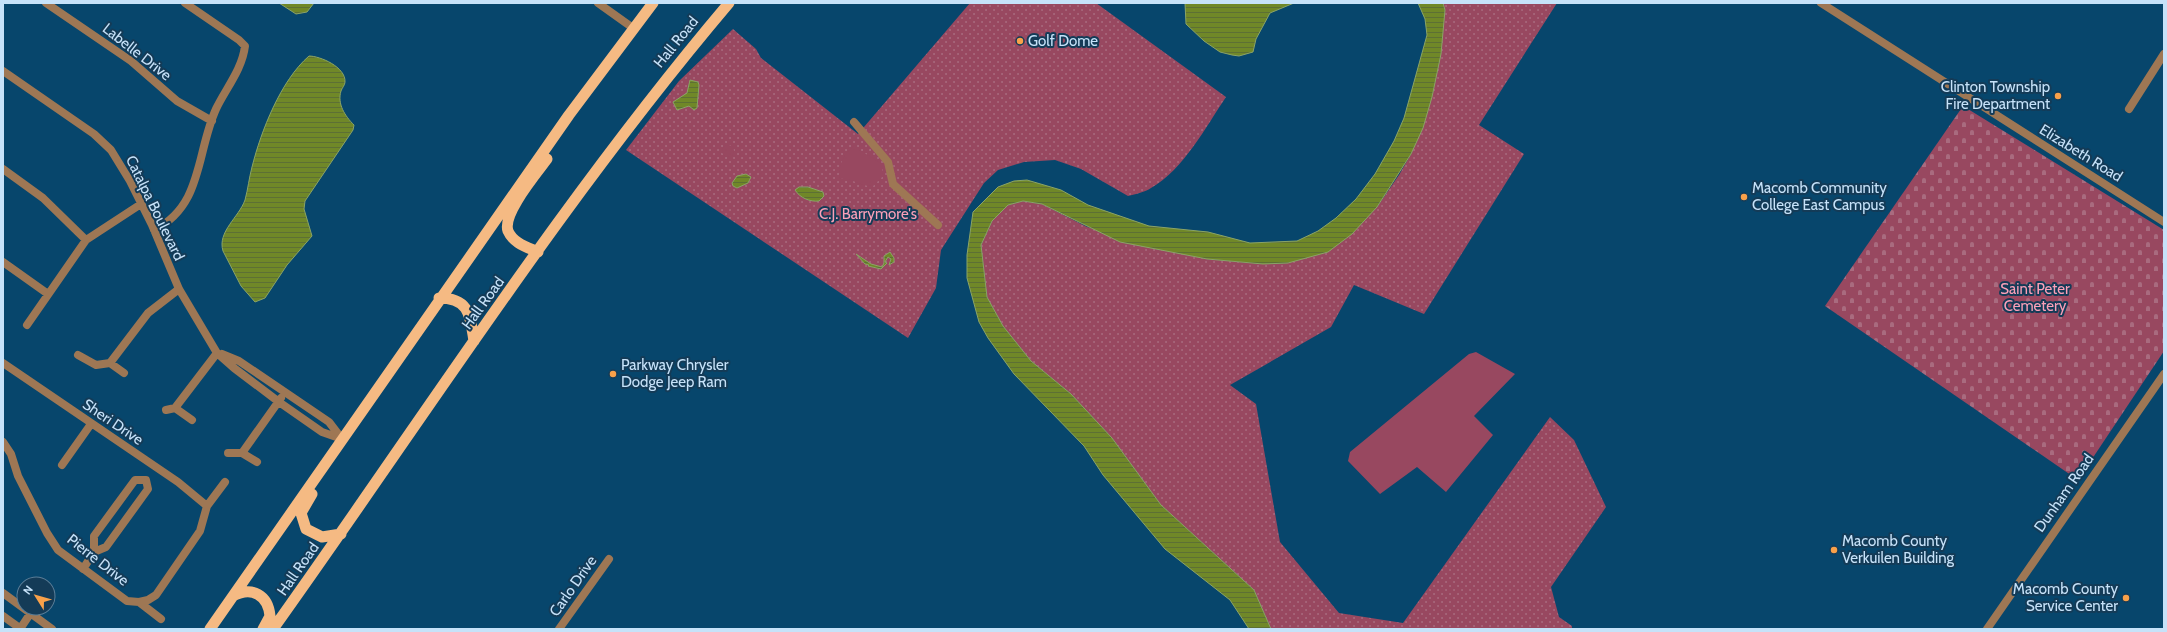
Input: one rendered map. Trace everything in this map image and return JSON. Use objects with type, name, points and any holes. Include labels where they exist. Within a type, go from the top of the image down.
[{"type":"highway","points":[[210,629],[439,298],[561,126],[653,3]]},
{"type":"highway","name":"Hall Road","points":[[273,629],[341,534],[474,341],[630,124],[682,57],[729,3]]},
{"type":"highway","points":[[538,252],[514,239],[508,231],[507,223],[512,209],[555,147],[561,126]]},
{"type":"highway","points":[[439,298],[456,300],[463,304],[470,314],[474,341]]},
{"type":"highway","points":[[341,534],[322,537],[312,533],[306,528],[301,513],[342,439]]},
{"type":"highway","points":[[233,596],[249,591],[262,596],[266,601],[270,616],[263,629]]},
{"type":"street","name":"Labelle Drive","points":[[46,3],[131,61],[177,101],[212,121]]},
{"type":"street","points":[[154,230],[167,224],[179,212],[188,198],[216,110],[243,60],[245,46],[185,3]]},
{"type":"street","points":[[598,3],[633,28]]},
{"type":"street","name":"Elizabeth Road","points":[[1821,3],[2164,222]]},
{"type":"street","points":[[2129,109],[2164,54]]},
{"type":"street","name":"Catalpa Boulevard","points":[[3,70],[94,134],[111,150],[154,230],[179,289],[217,352],[234,368],[322,432],[342,439]]},
{"type":"street","points":[[854,122],[888,162],[892,184],[938,225]]},
{"type":"street","points":[[3,169],[43,198],[86,240]]},
{"type":"street","points":[[27,324],[86,240],[141,204]]},
{"type":"street","points":[[3,262],[48,294]]},
{"type":"street","points":[[110,363],[148,313],[179,289]]},
{"type":"street","points":[[166,410],[175,408],[217,352],[239,361],[329,422],[342,439]]},
{"type":"street","points":[[78,355],[96,365],[110,363],[124,373]]},
{"type":"street","name":"Sheri Drive","points":[[3,363],[178,482],[207,506]]},
{"type":"street","name":"Dunham Road","points":[[1987,629],[2164,374]]},
{"type":"street","points":[[242,453],[285,393]]},
{"type":"street","points":[[175,408],[192,420]]},
{"type":"street","points":[[62,465],[91,424]]},
{"type":"street","name":"Pierre Drive","points":[[3,442],[11,454],[18,476],[46,533],[58,550],[127,601],[139,602],[161,619]]},
{"type":"street","points":[[228,453],[242,453],[256,462]]},
{"type":"street","points":[[83,569],[94,552],[94,536],[135,480],[146,480],[148,489],[106,547],[94,552]]},
{"type":"street","points":[[139,602],[148,600],[156,595],[200,531],[207,506],[225,482]]},
{"type":"street","name":"Carlo Drive","points":[[559,629],[609,559]]},
{"type":"street","points":[[3,593],[16,603]]},
{"type":"street","points":[[3,616],[20,629],[29,616]]},
{"type":"street","points":[[33,616],[52,629]]},
{"type":"green space","name":"C.J. Barrymore's","points":[[970,3],[1096,3],[1226,97],[1184,159],[1163,180],[1140,193],[1128,196],[1081,169],[1055,160],[1024,162],[998,170],[984,183],[941,250],[936,288],[908,338],[626,150],[679,81],[733,29],[756,49],[761,58],[858,134]]},
{"type":"green space","points":[[1443,3],[1557,3],[1479,125],[1524,154],[1424,314],[1354,285],[1331,327],[1230,385],[1256,404],[1280,542],[1339,613],[1403,623],[1550,417],[1574,440],[1606,507],[1551,587],[1559,617],[1572,626],[1572,629],[1271,629],[1254,590],[1161,505],[1112,438],[1071,394],[1031,361],[1003,326],[987,297],[981,245],[992,221],[1008,205],[1023,201],[1042,204],[1087,227],[1207,259],[1263,264],[1288,263],[1377,207],[1399,175],[1411,154],[1445,10]]},
{"type":"green space","name":"Saint Peter Cemetery","points":[[1963,106],[2164,230],[2164,351],[2078,480],[1825,306]]},
{"type":"green space","points":[[726,145],[730,145],[734,151],[730,157],[726,157],[722,153],[722,149]]},
{"type":"green space","points":[[855,145],[858,149],[882,164],[883,176],[873,186],[864,185],[848,179],[840,179],[841,164],[845,156]]},
{"type":"green space","points":[[1476,352],[1515,374],[1474,416],[1493,435],[1446,492],[1417,467],[1380,494],[1348,461],[1350,452],[1469,354]]},
{"type":"shaded area","points":[[279,3],[314,3],[307,12],[296,14]]},
{"type":"shaded area","points":[[1185,3],[1294,3],[1270,13],[1256,39],[1253,52],[1239,56],[1220,52],[1204,41],[1186,24]]},
{"type":"shaded area","points":[[1418,3],[1443,3],[1445,10],[1441,54],[1432,97],[1423,128],[1411,154],[1377,207],[1352,234],[1328,252],[1288,263],[1263,264],[1207,259],[1120,242],[1042,204],[1023,201],[1008,205],[992,221],[981,245],[987,297],[1003,326],[1031,361],[1071,394],[1112,438],[1161,505],[1254,590],[1271,629],[1249,629],[1230,600],[1165,549],[1103,475],[1084,446],[1014,374],[988,338],[979,322],[967,278],[967,255],[973,212],[998,187],[1014,181],[1027,180],[1061,190],[1088,205],[1149,226],[1208,232],[1250,243],[1297,241],[1318,231],[1336,218],[1356,199],[1375,174],[1394,141],[1404,118],[1427,35],[1425,19]]},
{"type":"shaded area","points":[[309,56],[332,63],[344,77],[345,84],[341,91],[340,101],[345,114],[354,125],[353,130],[305,201],[304,209],[312,236],[287,265],[265,298],[255,302],[241,286],[223,251],[223,237],[245,200],[256,153],[273,107],[290,78]]},
{"type":"shaded area","points":[[690,80],[698,82],[699,85],[697,108],[694,110],[689,106],[677,110],[673,102],[687,93]]},
{"type":"shaded area","points":[[746,174],[751,177],[748,183],[737,188],[733,186],[732,183],[737,176]]},
{"type":"shaded area","points":[[799,187],[808,187],[823,192],[824,196],[819,201],[809,200],[797,193],[795,190]]},
{"type":"shaded area","points":[[890,252],[894,258],[894,262],[889,265],[891,259],[888,257],[885,262],[887,263],[881,269],[868,266],[869,265],[865,264],[856,254],[871,264],[882,267],[884,263],[884,256]]},
{"type":"place","name":"Golf Dome","points":[[1020,41]]},
{"type":"place","name":"Clinton Township Fire Department","points":[[2058,96]]},
{"type":"place","name":"Macomb Community College East Campus","points":[[1744,197]]},
{"type":"place","name":"Parkway Chrysler Dodge Jeep Ram","points":[[613,374]]},
{"type":"place","name":"Macomb County Verkuilen Building","points":[[1834,550]]},
{"type":"place","name":"Macomb County Service Center","points":[[2126,598]]}]
